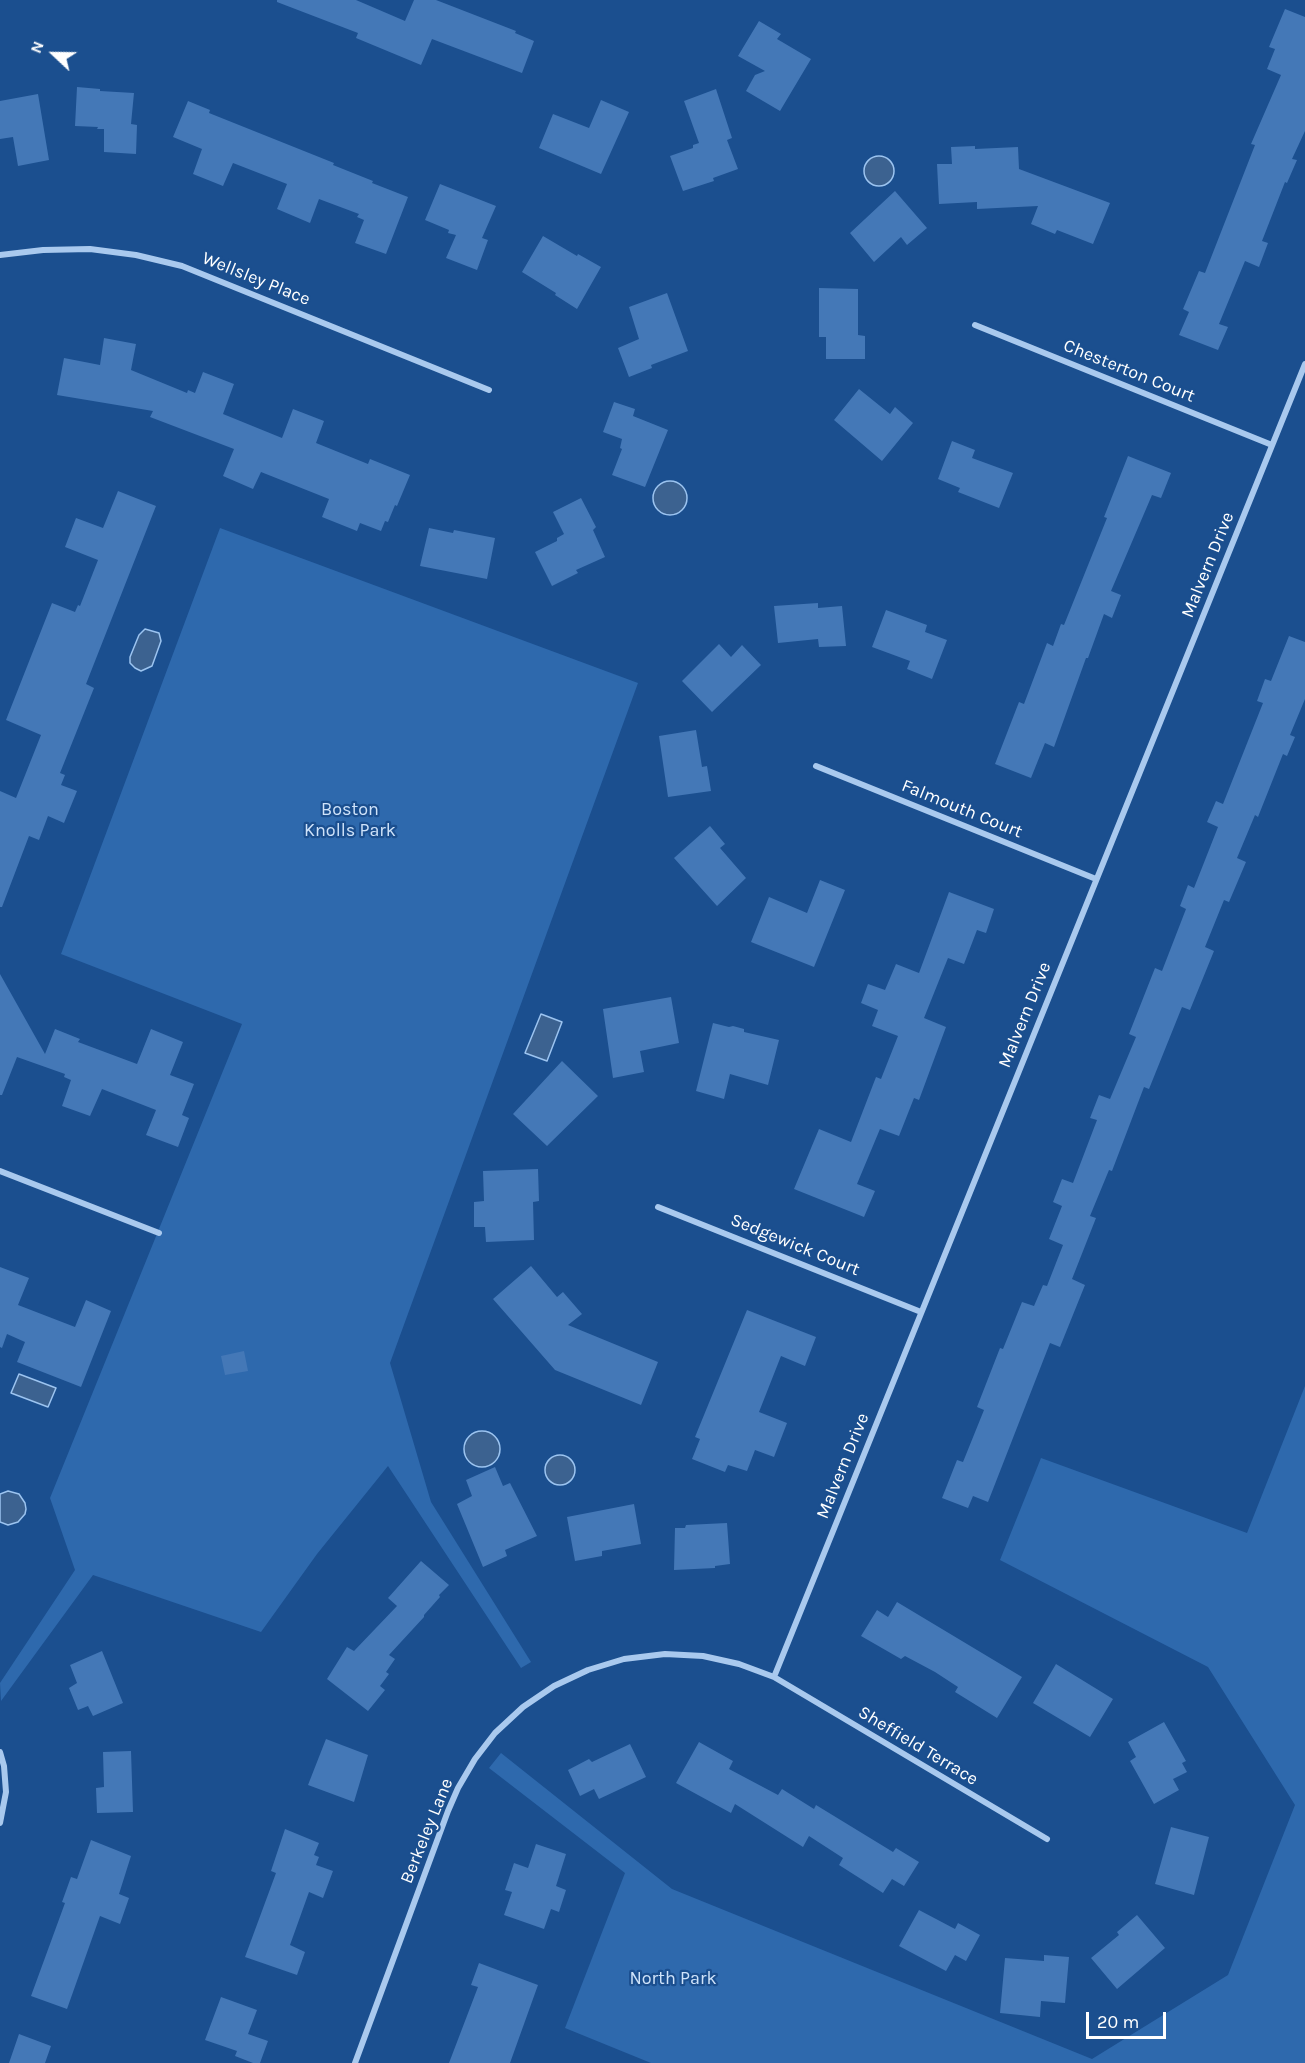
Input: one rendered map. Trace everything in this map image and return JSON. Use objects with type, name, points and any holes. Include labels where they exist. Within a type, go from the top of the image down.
[{"type":"street","name":"Wellsley Place","points":[[0,255],[43,250],[90,249],[136,255],[182,266],[489,390]]},
{"type":"street","name":"Chesterton Court","points":[[975,325],[1272,445]]},
{"type":"street","name":"Malvern Drive","points":[[774,1677],[1305,364]]},
{"type":"street","name":"Falmouth Court","points":[[816,766],[1096,879]]},
{"type":"street","points":[[0,1171],[159,1233]]},
{"type":"street","name":"Sedgewick Court","points":[[658,1207],[921,1312]]},
{"type":"street","name":"Berkeley Lane","points":[[355,2063],[458,1788],[475,1759],[495,1733],[523,1707],[554,1686],[588,1670],[634,1658],[665,1654],[703,1656],[739,1664],[774,1677]]},
{"type":"street","name":"Sheffield Terrace","points":[[774,1677],[1047,1839]]},
{"type":"street","points":[[0,1752],[4,1766],[6,1792],[0,1823]]},
{"type":"green space","name":"Boston Knolls Park","points":[[220,528],[638,683],[390,1363],[431,1502],[531,1662],[521,1668],[388,1466],[317,1554],[261,1632],[93,1575],[1,1701],[0,1683],[75,1570],[50,1498],[242,1024],[61,954]]},
{"type":"green space","name":"North Park","points":[[1305,1386],[1305,2063],[651,2063],[565,2028],[625,1873],[489,1768],[501,1753],[672,1889],[1092,2059],[1228,1975],[1295,1805],[1208,1667],[1000,1560],[1041,1458],[1247,1533]]},
{"type":"shaded area","points":[[879,156],[885,157],[893,165],[893,177],[885,185],[879,186],[873,185],[865,177],[864,171],[865,165],[873,157]]},
{"type":"shaded area","points":[[670,481],[682,486],[687,498],[682,510],[670,515],[658,510],[653,498],[658,486]]},
{"type":"shaded area","points":[[145,629],[159,633],[161,641],[152,666],[141,671],[130,663],[130,657],[139,635]]},
{"type":"shaded area","points":[[541,1014],[562,1022],[547,1061],[525,1053]]},
{"type":"shaded area","points":[[19,1374],[56,1388],[48,1407],[11,1393]]},
{"type":"shaded area","points":[[482,1431],[495,1436],[500,1449],[495,1462],[482,1467],[469,1462],[464,1449],[469,1436]]},
{"type":"shaded area","points":[[560,1455],[571,1459],[575,1470],[571,1481],[560,1485],[549,1481],[545,1470],[549,1459]]},
{"type":"shaded area","points":[[8,1491],[19,1494],[26,1509],[18,1522],[8,1525],[0,1522],[0,1494]]},
{"type":"building","points":[[277,0],[356,0],[405,21],[414,0],[436,0],[516,31],[515,33],[534,41],[522,73],[432,39],[421,65],[356,38],[358,33],[277,2]]},
{"type":"building","points":[[1285,9],[1305,17],[1305,131],[1292,159],[1297,160],[1287,183],[1285,182],[1262,241],[1268,243],[1259,267],[1245,261],[1219,324],[1228,327],[1218,350],[1179,335],[1189,312],[1183,309],[1199,271],[1205,273],[1255,145],[1251,144],[1281,75],[1267,69],[1275,49],[1269,47]]},
{"type":"building","points":[[759,21],[781,34],[777,39],[811,59],[780,111],[746,91],[755,75],[765,71],[738,56]]},
{"type":"building","points":[[77,87],[134,93],[131,124],[137,125],[136,154],[104,152],[104,129],[75,126]]},
{"type":"building","points":[[716,89],[732,138],[727,140],[738,169],[713,178],[714,181],[683,191],[670,156],[693,148],[693,145],[699,143],[684,101]]},
{"type":"building","points":[[38,94],[49,160],[18,166],[13,137],[0,139],[0,101]]},
{"type":"building","points":[[601,100],[629,112],[601,174],[539,148],[553,114],[589,128]]},
{"type":"building","points":[[188,101],[210,110],[209,113],[334,163],[333,165],[373,181],[372,183],[408,197],[386,254],[355,243],[364,220],[357,217],[359,214],[319,199],[310,223],[277,209],[287,184],[233,163],[223,186],[193,174],[202,149],[173,137]]},
{"type":"building","points":[[975,146],[975,149],[1018,147],[1019,169],[1110,203],[1093,244],[1057,230],[1055,234],[1031,224],[1038,206],[977,209],[977,202],[939,204],[937,164],[952,164],[951,147]]},
{"type":"building","points":[[440,184],[496,206],[482,238],[488,240],[477,270],[446,258],[456,235],[425,220]]},
{"type":"building","points":[[895,191],[927,228],[907,245],[901,237],[874,262],[850,233]]},
{"type":"building","points":[[543,236],[601,267],[577,309],[522,272]]},
{"type":"building","points":[[819,288],[858,289],[858,335],[865,336],[865,359],[826,359],[826,337],[819,337]]},
{"type":"building","points":[[667,293],[688,351],[651,365],[652,368],[629,377],[618,348],[639,339],[629,307]]},
{"type":"building","points":[[104,338],[136,344],[131,370],[187,393],[188,390],[195,393],[203,372],[234,384],[223,414],[282,438],[293,409],[324,421],[316,443],[368,464],[370,459],[410,475],[388,522],[385,521],[381,531],[360,523],[357,531],[322,517],[329,499],[261,472],[253,489],[223,476],[234,449],[150,417],[153,411],[57,395],[64,358],[100,365]]},
{"type":"building","points":[[859,389],[890,414],[895,407],[913,423],[882,461],[834,420]]},
{"type":"building","points":[[614,402],[635,409],[633,416],[668,430],[645,487],[612,475],[622,449],[620,448],[622,439],[603,432]]},
{"type":"building","points":[[952,441],[975,450],[972,458],[1013,473],[999,508],[958,492],[960,488],[938,479]]},
{"type":"building","points":[[1128,456],[1171,473],[1161,498],[1152,495],[1111,591],[1121,595],[1112,618],[1104,614],[1054,747],[1045,743],[1031,778],[995,764],[1019,702],[1024,704],[1047,643],[1053,646],[1061,624],[1064,625],[1107,518],[1104,517]]},
{"type":"building","points":[[118,491],[156,506],[86,684],[94,688],[60,773],[65,775],[61,785],[77,791],[64,823],[48,816],[39,840],[29,836],[2,907],[0,907],[0,791],[16,798],[41,735],[6,720],[52,603],[75,612],[78,605],[80,606],[98,560],[65,547],[76,518],[103,528]]},
{"type":"building","points":[[581,498],[596,527],[593,530],[605,557],[576,570],[578,573],[552,586],[535,552],[557,541],[557,538],[564,534],[553,512]]},
{"type":"building","points":[[429,528],[495,538],[487,579],[420,566]]},
{"type":"building","points":[[818,603],[818,608],[842,606],[846,646],[819,647],[818,639],[778,643],[774,606]]},
{"type":"building","points":[[886,610],[927,625],[925,632],[947,640],[932,679],[907,669],[910,661],[872,647]]},
{"type":"building","points":[[1289,636],[1305,642],[1305,699],[1290,735],[1295,737],[1287,756],[1283,754],[1258,817],[1255,815],[1237,858],[1246,862],[1229,902],[1224,900],[1205,947],[1214,951],[1190,1010],[1182,1007],[1149,1089],[1144,1087],[1112,1171],[1109,1170],[1090,1216],[1096,1218],[1072,1279],[1085,1285],[1060,1347],[1050,1343],[988,1502],[973,1496],[968,1508],[942,1498],[957,1460],[963,1462],[984,1410],[977,1407],[1000,1348],[1003,1349],[1022,1302],[1034,1306],[1043,1285],[1047,1286],[1063,1245],[1049,1239],[1062,1206],[1053,1202],[1062,1179],[1073,1183],[1097,1120],[1090,1118],[1099,1095],[1110,1099],[1136,1037],[1129,1034],[1155,968],[1162,971],[1186,909],[1180,906],[1188,885],[1194,888],[1218,827],[1207,822],[1216,801],[1223,804],[1263,703],[1257,701],[1265,679],[1271,681]]},
{"type":"building","points":[[719,644],[731,657],[742,645],[761,665],[712,712],[682,681]]},
{"type":"building","points":[[696,730],[702,767],[707,766],[711,791],[668,797],[659,736]]},
{"type":"building","points":[[710,826],[725,844],[720,848],[746,878],[717,906],[674,858]]},
{"type":"building","points":[[820,880],[845,890],[814,967],[751,942],[769,897],[807,913]]},
{"type":"building","points":[[949,892],[994,909],[986,933],[977,930],[964,964],[948,958],[924,1018],[946,1027],[919,1100],[914,1098],[899,1136],[880,1129],[857,1184],[875,1191],[864,1217],[794,1189],[819,1129],[851,1142],[876,1077],[881,1079],[898,1036],[872,1026],[878,1010],[861,1003],[868,984],[885,990],[896,964],[919,973]]},
{"type":"building","points":[[0,974],[45,1054],[55,1029],[80,1039],[78,1042],[137,1064],[151,1029],[183,1042],[170,1075],[194,1084],[182,1115],[189,1118],[178,1147],[146,1135],[156,1110],[102,1089],[90,1116],[62,1106],[71,1080],[64,1077],[65,1074],[17,1057],[2,1095],[0,1095]]},
{"type":"building","points":[[671,997],[679,1043],[640,1051],[644,1072],[613,1078],[603,1009]]},
{"type":"building","points":[[713,1023],[733,1026],[744,1029],[744,1032],[779,1040],[768,1085],[730,1074],[724,1099],[696,1091]]},
{"type":"building","points":[[562,1061],[598,1096],[547,1146],[513,1114]]},
{"type":"building","points":[[538,1169],[539,1201],[533,1202],[534,1240],[486,1242],[485,1227],[474,1227],[474,1202],[484,1201],[483,1171]]},
{"type":"building","points":[[531,1266],[557,1297],[563,1292],[582,1314],[568,1325],[658,1362],[641,1405],[555,1370],[493,1299]]},
{"type":"building","points":[[0,1267],[29,1278],[18,1305],[75,1327],[86,1300],[111,1311],[81,1387],[17,1362],[25,1342],[7,1334],[2,1348],[0,1347]]},
{"type":"building","points":[[747,1310],[816,1337],[805,1366],[781,1356],[759,1412],[787,1423],[774,1457],[755,1450],[747,1471],[728,1465],[725,1472],[692,1459],[700,1439],[695,1437]]},
{"type":"building","points":[[244,1351],[248,1371],[225,1375],[221,1356]]},
{"type":"building","points":[[495,1467],[503,1486],[510,1483],[537,1536],[505,1550],[507,1556],[483,1567],[457,1504],[472,1496],[466,1480]]},
{"type":"building","points":[[634,1504],[641,1544],[602,1551],[602,1556],[575,1561],[567,1517]]},
{"type":"building","points":[[727,1523],[730,1564],[715,1566],[715,1568],[674,1570],[675,1528],[685,1528],[686,1525]]},
{"type":"building","points":[[421,1561],[449,1585],[424,1617],[389,1655],[395,1659],[386,1672],[389,1674],[380,1686],[385,1690],[368,1711],[327,1679],[347,1647],[354,1651],[397,1606],[388,1598]]},
{"type":"building","points":[[897,1602],[1022,1677],[997,1718],[955,1692],[958,1687],[935,1672],[905,1656],[901,1659],[861,1636],[877,1610],[888,1617]]},
{"type":"building","points":[[102,1651],[123,1703],[93,1716],[88,1706],[78,1710],[69,1688],[77,1683],[70,1665]]},
{"type":"building","points":[[1056,1664],[1113,1699],[1090,1737],[1033,1703]]},
{"type":"building","points":[[1164,1722],[1186,1761],[1182,1763],[1187,1772],[1173,1779],[1179,1790],[1154,1804],[1130,1761],[1136,1757],[1128,1742]]},
{"type":"building","points":[[326,1739],[368,1755],[354,1802],[308,1785]]},
{"type":"building","points":[[699,1742],[733,1761],[729,1769],[778,1795],[782,1789],[814,1809],[816,1805],[893,1852],[896,1848],[919,1862],[904,1886],[892,1879],[883,1893],[839,1865],[843,1858],[809,1836],[803,1847],[735,1804],[731,1813],[676,1783]]},
{"type":"building","points":[[630,1744],[646,1777],[599,1799],[594,1789],[580,1796],[568,1770],[589,1759],[592,1762]]},
{"type":"building","points":[[131,1751],[133,1812],[97,1813],[96,1788],[104,1787],[103,1752]]},
{"type":"building","points":[[1171,1827],[1209,1837],[1194,1895],[1155,1884]]},
{"type":"building","points":[[285,1829],[319,1843],[314,1855],[319,1857],[316,1865],[333,1871],[323,1898],[309,1892],[290,1945],[305,1952],[297,1975],[245,1957],[276,1873],[271,1871]]},
{"type":"building","points":[[91,1840],[131,1856],[119,1894],[129,1898],[120,1924],[100,1916],[67,2009],[31,1996],[65,1903],[62,1902],[71,1877],[77,1879]]},
{"type":"building","points":[[536,1844],[566,1854],[556,1886],[566,1890],[559,1912],[551,1909],[544,1929],[504,1915],[512,1892],[505,1890],[514,1863],[528,1868]]},
{"type":"building","points":[[919,1910],[955,1929],[958,1923],[980,1935],[966,1961],[955,1955],[946,1971],[899,1946]]},
{"type":"building","points":[[1137,1915],[1165,1948],[1117,1989],[1091,1958],[1119,1935],[1117,1932]]},
{"type":"building","points":[[1044,1955],[1069,1957],[1065,2003],[1041,2001],[1040,2017],[1000,2013],[1005,1958],[1044,1961]]},
{"type":"building","points":[[479,1963],[538,1985],[510,2063],[449,2063],[478,1987],[471,1985]]},
{"type":"building","points":[[221,1997],[257,2010],[248,2034],[268,2041],[260,2063],[253,2063],[235,2056],[237,2051],[205,2040]]},
{"type":"building","points":[[19,2034],[51,2046],[45,2063],[9,2063]]}]
